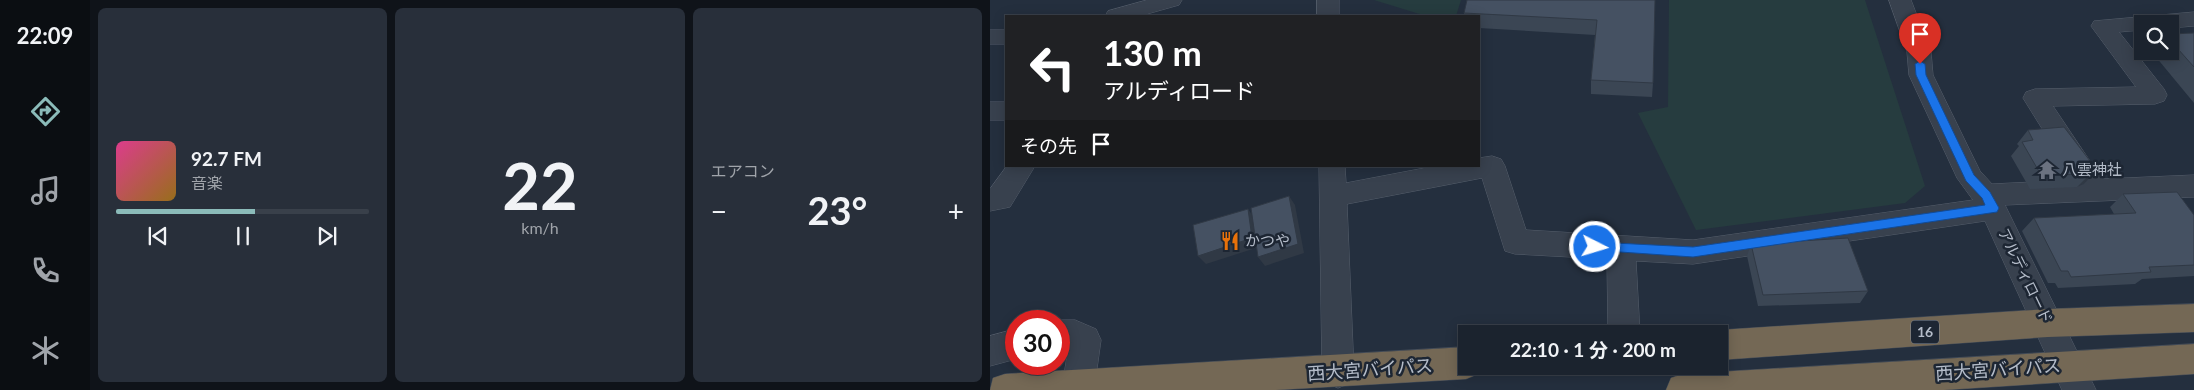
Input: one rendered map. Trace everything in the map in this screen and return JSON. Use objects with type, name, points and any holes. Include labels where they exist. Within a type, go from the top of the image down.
[{"type":"highway","name":"16","points":[[1728,344],[2048,323],[2194,318]]},
{"type":"highway","name":"西大宮バイパス","points":[[1683,390],[2073,378],[2194,359]]},
{"type":"highway","name":"西大宮バイパス","points":[[1005,390],[1458,364]]},
{"type":"street","points":[[1119,15],[1171,0]]},
{"type":"street","points":[[1328,0],[1328,15]]},
{"type":"street","name":"アルディロード","points":[[1900,0],[1919,52],[1921,75],[1970,178],[1990,202],[2073,378]]},
{"type":"street","points":[[2166,0],[2188,19]]},
{"type":"street","points":[[2094,190],[2035,98],[2155,95],[2102,26],[2188,19]]},
{"type":"street","points":[[990,37],[1005,37]]},
{"type":"street","points":[[990,111],[1005,110]]},
{"type":"street","points":[[1333,196],[1492,166],[1515,242],[1693,252],[1990,202],[2094,190],[2194,186]]},
{"type":"street","points":[[990,200],[1000,200],[1021,167]]},
{"type":"street","points":[[1332,167],[1338,372]]},
{"type":"street","points":[[1621,249],[1624,325]]},
{"type":"street","points":[[1070,335],[1085,340],[1078,387]]},
{"type":"street","points":[[990,351],[1005,347]]},
{"type":"green space","points":[[1374,0],[1461,0],[1456,15],[1423,15]]},
{"type":"green space","points":[[1669,0],[1865,0],[1925,186],[1905,203],[1696,230],[1638,113],[1668,107]]},
{"type":"building","points":[[1467,0],[1655,0],[1653,83],[1591,80],[1597,20],[1464,13]]},
{"type":"building","points":[[2194,33],[2194,67],[2179,50],[2179,34]]},
{"type":"building","points":[[2064,127],[2097,170],[2090,174],[2041,175],[2022,142],[2033,140],[2028,130]]},
{"type":"building","points":[[2177,192],[2194,215],[2194,265],[2149,267],[2151,272],[2071,277],[2068,271],[2061,271],[2034,218],[2136,213],[2123,194]]},
{"type":"building","points":[[1289,196],[1298,244],[1258,257],[1251,208]]},
{"type":"building","points":[[1248,209],[1252,238],[1198,256],[1193,225]]},
{"type":"building","points":[[1848,238],[1868,291],[1763,295],[1751,244]]},
{"type":"place","name":"八雲神社","points":[[2047,170]]},
{"type":"place","name":"かつや","points":[[1230,241]]},
{"type":"route","points":[[1595,247],[1693,252],[1993,208],[1986,195],[1970,178],[1921,75],[1920,64]]}]
